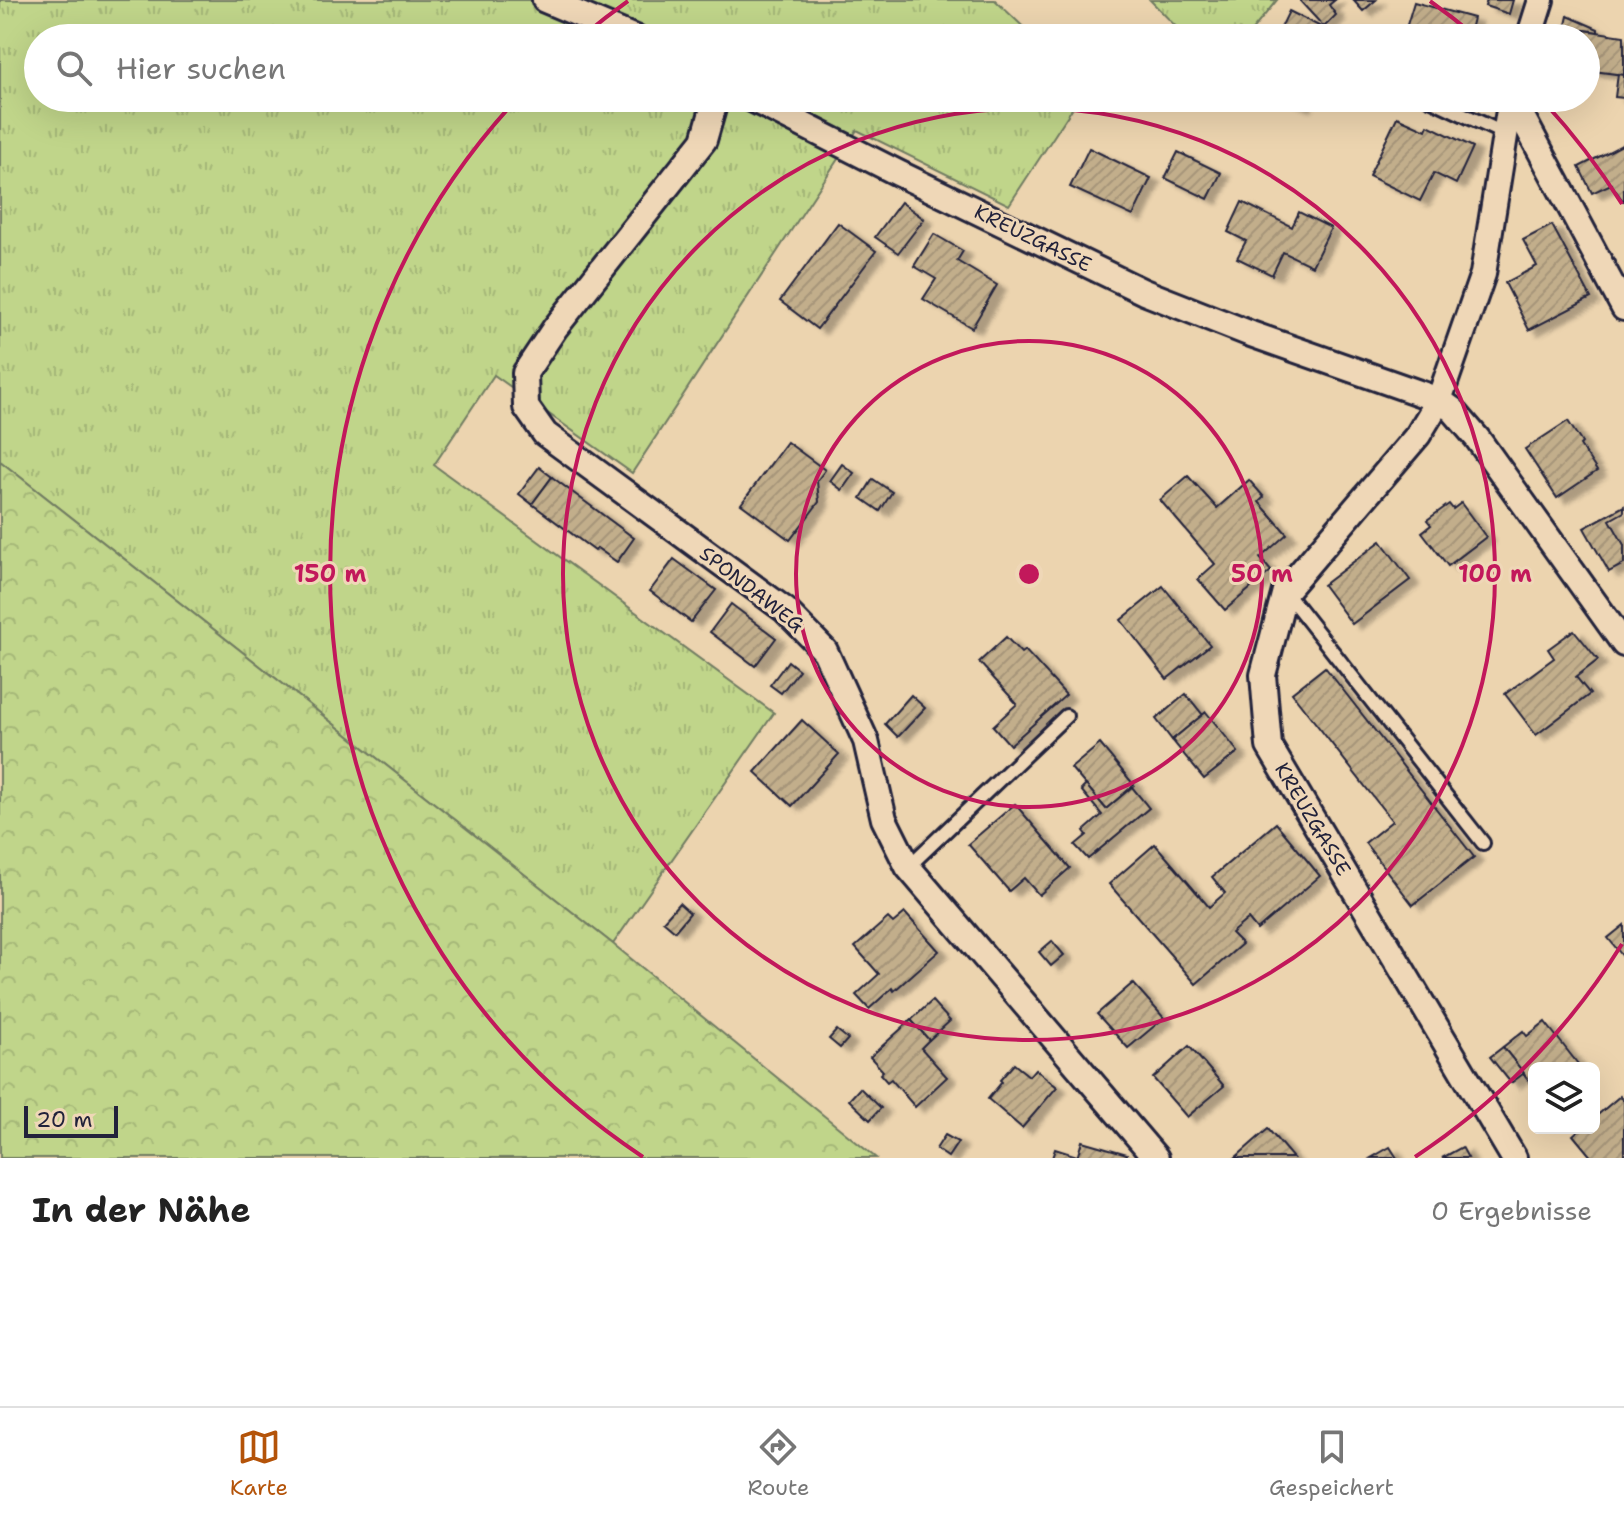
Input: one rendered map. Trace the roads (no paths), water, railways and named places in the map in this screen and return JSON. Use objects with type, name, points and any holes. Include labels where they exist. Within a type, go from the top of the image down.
[{"type":"street","points":[[545,0],[602,24]]},
{"type":"street","points":[[1533,24],[1541,0]]},
{"type":"street","name":"SPONDAWEG","points":[[712,112],[704,140],[555,328],[525,373],[526,407],[545,434],[785,610],[825,651],[866,741],[884,819],[908,867],[1156,1158]]},
{"type":"street","name":"KREUZGASSE","points":[[778,112],[1144,292],[1251,334],[1439,400]]},
{"type":"street","name":"KREUZGASSE","points":[[1509,112],[1483,274],[1439,400],[1418,435],[1285,591],[1263,675],[1269,746],[1514,1158]]},
{"type":"street","name":"KREUZGASSE","points":[[1519,112],[1624,308]]},
{"type":"street","points":[[1439,400],[1453,410],[1477,438],[1624,644]]},
{"type":"lane","points":[[1458,112],[1505,134]]},
{"type":"lane","points":[[1285,591],[1483,843]]},
{"type":"lane","points":[[908,867],[1066,716]]}]
